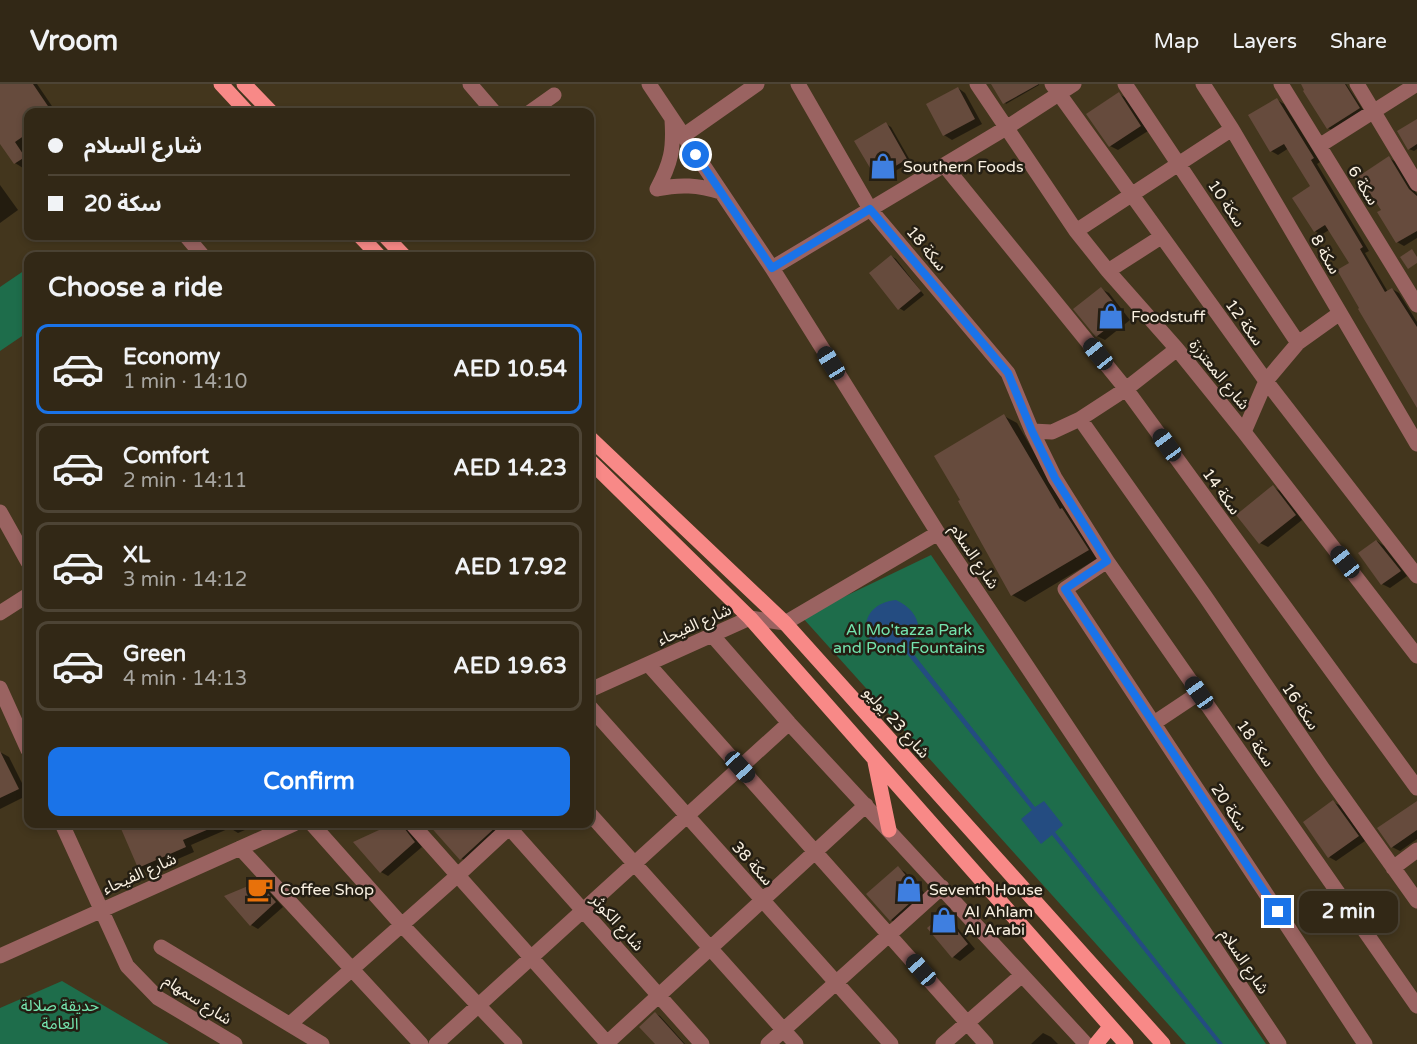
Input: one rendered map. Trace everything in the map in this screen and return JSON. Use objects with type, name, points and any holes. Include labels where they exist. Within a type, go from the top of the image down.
[{"type":"main road","points":[[221,84],[243,108]]},
{"type":"main road","points":[[247,85],[267,108]]},
{"type":"main road","points":[[364,240],[375,252]]},
{"type":"main road","points":[[389,240],[400,252]]},
{"type":"main road","name":"شارع 23 يوليو","points":[[594,442],[785,623],[1163,1044]]},
{"type":"main road","points":[[594,465],[750,618],[1126,1044]]},
{"type":"main road","points":[[875,762],[889,830]]},
{"type":"main road","points":[[1096,1044],[1110,1027]]},
{"type":"street","points":[[470,84],[491,108]]},
{"type":"street","name":"شارع السلام","points":[[649,84],[772,268],[938,533],[1279,1044]]},
{"type":"street","points":[[683,136],[757,84]]},
{"type":"street","name":"سكة 18","points":[[798,84],[870,209],[1008,373],[1032,431],[1068,500],[1107,561],[1417,1006]]},
{"type":"street","name":"شارع المعتززة","points":[[976,84],[1076,231],[1177,349],[1244,432],[1417,656]]},
{"type":"street","points":[[772,268],[1006,128],[1055,89],[1074,84]]},
{"type":"street","name":"سكة 10","points":[[1125,84],[1298,343]]},
{"type":"street","name":"سكة 8","points":[[1203,84],[1232,129],[1417,444]]},
{"type":"street","name":"سكة 6","points":[[1281,84],[1417,305]]},
{"type":"street","points":[[1357,84],[1372,113],[1417,184]]},
{"type":"street","points":[[1319,146],[1417,85]]},
{"type":"street","name":"سكة 12","points":[[1055,89],[1266,381],[1417,576]]},
{"type":"street","points":[[536,108],[554,95]]},
{"type":"street","points":[[672,118],[674,140],[669,168],[657,189],[679,185],[701,186],[721,192]]},
{"type":"street","points":[[1076,231],[1232,129]]},
{"type":"street","name":"سكة 14","points":[[944,165],[1126,389],[1417,789]]},
{"type":"street","points":[[1108,271],[1161,237]]},
{"type":"street","points":[[189,240],[200,252]]},
{"type":"street","points":[[1244,432],[1266,381],[1298,343],[1340,313]]},
{"type":"street","points":[[1032,431],[1052,432],[1080,419],[1126,389],[1177,349]]},
{"type":"street","name":"سكة 16","points":[[1080,419],[1417,901]]},
{"type":"street","points":[[0,512],[24,555]]},
{"type":"street","points":[[785,623],[938,533]]},
{"type":"street","name":"سكة 20","points":[[1107,561],[1065,589],[1365,1044]]},
{"type":"street","points":[[0,613],[24,598]]},
{"type":"street","name":"شارع الفيحاء","points":[[594,688],[750,618],[785,623]]},
{"type":"street","points":[[711,635],[789,723],[1086,1044]]},
{"type":"street","points":[[648,664],[986,1044]]},
{"type":"street","points":[[0,688],[24,741]]},
{"type":"street","points":[[1154,723],[1199,693]]},
{"type":"street","name":"سكة 38","points":[[594,711],[891,1044]]},
{"type":"street","points":[[436,1044],[789,723]]},
{"type":"street","points":[[416,828],[607,1044],[658,994],[866,805]]},
{"type":"street","points":[[594,818],[796,1044]]},
{"type":"street","name":"شارع سمهام","points":[[64,828],[127,966],[158,998],[235,1044]]},
{"type":"street","name":"شارع الفيحاء","points":[[0,956],[280,828]]},
{"type":"street","points":[[316,828],[401,924],[515,1044]]},
{"type":"street","points":[[290,1024],[458,875],[506,828]]},
{"type":"street","name":"شارع الكوثر","points":[[512,828],[702,1044]]},
{"type":"street","points":[[240,848],[422,1044]]},
{"type":"street","points":[[1393,868],[1417,850]]},
{"type":"street","points":[[768,1044],[942,887]]},
{"type":"street","points":[[161,947],[322,1044]]},
{"type":"street","points":[[943,1044],[1022,975]]},
{"type":"green space","points":[[24,271],[24,335],[0,351],[0,287]]},
{"type":"green space","name":"Al Mo'tazza Park and Pond Fountains","points":[[931,555],[1266,1044],[1186,1044],[802,617]]},
{"type":"green space","name":"حديقة صلالة العامة","points":[[62,981],[169,1044],[0,1044],[0,1008]]},
{"type":"water","points":[[896,600],[909,609],[917,620],[917,633],[908,647],[1035,807],[1044,801],[1063,825],[1055,832],[1223,1044],[1218,1044],[1052,835],[1041,844],[1021,819],[1032,810],[904,650],[891,652],[880,649],[872,642],[867,632],[867,622],[871,612],[880,604]]},
{"type":"building","points":[[0,84],[33,84],[49,108],[24,108],[24,136],[15,142],[24,158],[14,164],[0,144]]},
{"type":"building","points":[[991,84],[1039,84],[1003,104]]},
{"type":"building","points":[[1301,84],[1345,84],[1360,108],[1327,129]]},
{"type":"building","points":[[958,87],[975,119],[943,136],[926,104]]},
{"type":"building","points":[[1119,92],[1141,126],[1109,147],[1086,114]]},
{"type":"building","points":[[1277,98],[1314,158],[1311,160],[1363,247],[1360,249],[1385,292],[1392,288],[1417,327],[1417,408],[1337,270],[1349,263],[1325,225],[1314,232],[1292,198],[1310,186],[1284,144],[1270,152],[1248,115]]},
{"type":"building","points":[[1417,119],[1417,144],[1408,150],[1397,131]]},
{"type":"building","points":[[886,122],[907,159],[876,178],[854,141]]},
{"type":"building","points":[[1389,156],[1409,189],[1417,196],[1417,231],[1396,243],[1377,212],[1381,210],[1359,176]]},
{"type":"building","points":[[1412,249],[1417,257],[1417,263],[1408,269],[1400,257]]},
{"type":"building","points":[[891,255],[921,291],[898,310],[869,273]]},
{"type":"building","points":[[1101,287],[1124,315],[1096,337],[1073,309]]},
{"type":"building","points":[[1004,414],[1060,509],[1062,508],[1089,550],[1011,596],[934,456]]},
{"type":"building","points":[[1273,485],[1296,515],[1259,544],[1236,515]]},
{"type":"building","points":[[1376,540],[1401,571],[1381,585],[1358,553]]},
{"type":"building","points":[[0,751],[19,789],[0,798]]},
{"type":"building","points":[[1333,800],[1359,836],[1328,858],[1303,822]]},
{"type":"building","points":[[1417,801],[1417,830],[1391,848],[1377,828]]},
{"type":"building","points":[[121,828],[212,828],[183,840],[186,847],[138,868]]},
{"type":"building","points":[[383,828],[404,828],[415,842],[380,873],[353,842]]},
{"type":"building","points":[[432,828],[495,828],[460,860]]},
{"type":"building","points":[[898,866],[921,893],[890,921],[866,894]]},
{"type":"building","points":[[258,882],[276,902],[250,926],[224,896]]},
{"type":"building","points":[[944,914],[968,944],[952,958],[927,928]]},
{"type":"building","points":[[655,1012],[684,1044],[655,1044],[639,1027]]},
{"type":"place","name":"Southern Foods","points":[[883,166]]},
{"type":"place","name":"Foodstuff","points":[[1111,316]]},
{"type":"place","name":"Coffee Shop","points":[[260,889]]},
{"type":"place","name":"Seventh House","points":[[909,889]]},
{"type":"place","name":"Al Ahlam Al Arabi","points":[[944,920]]},
{"type":"route","points":[[696,155],[772,268],[870,209],[1008,373],[1055,478],[1107,561],[1065,589],[1278,912]]}]
